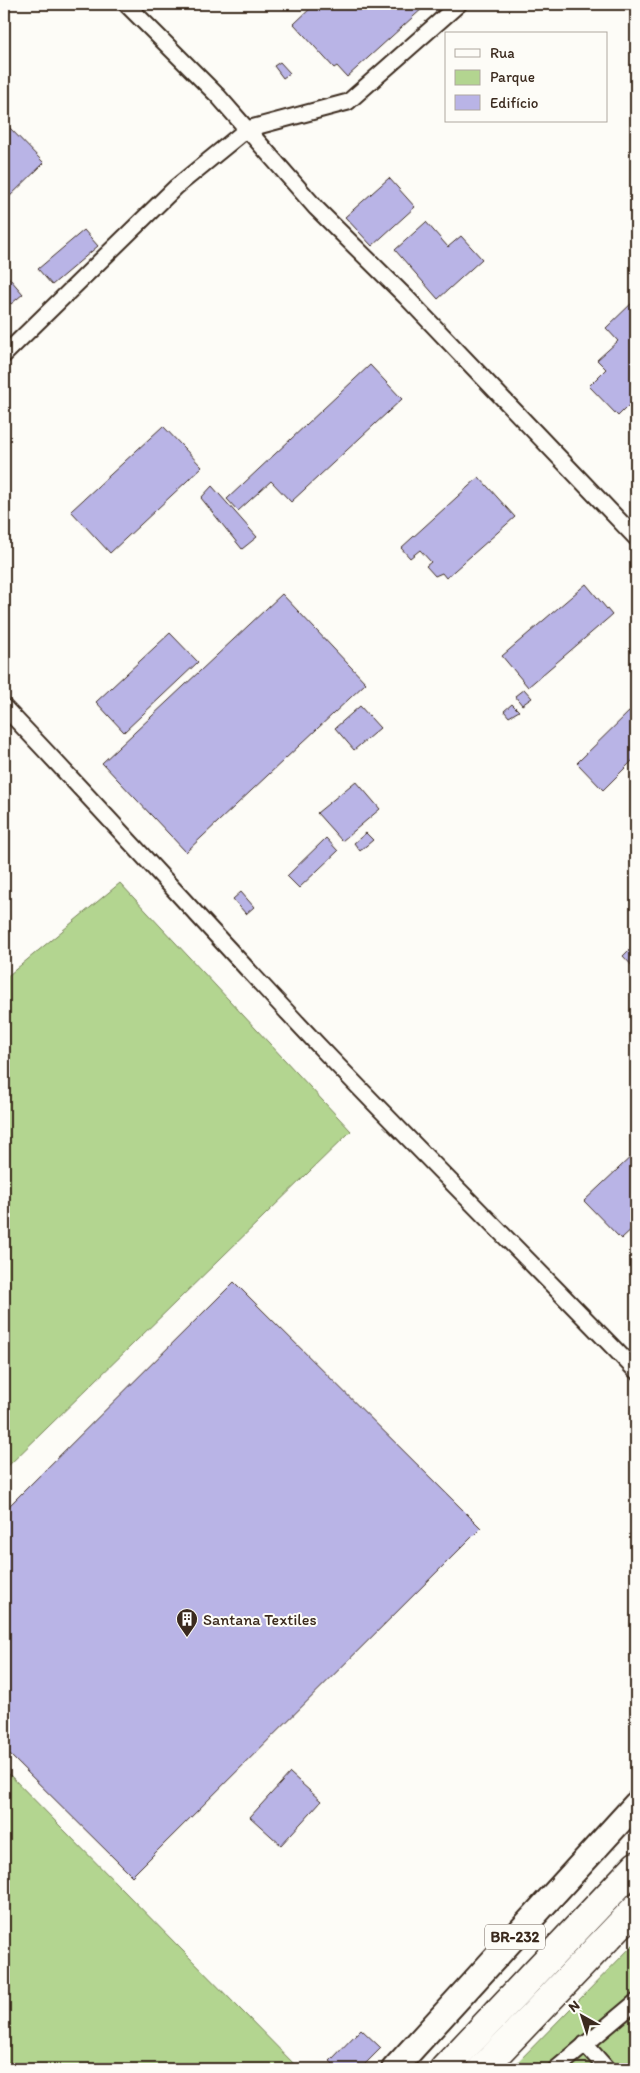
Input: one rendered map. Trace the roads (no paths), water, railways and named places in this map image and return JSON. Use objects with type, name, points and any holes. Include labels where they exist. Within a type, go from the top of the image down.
[{"type":"highway","name":"BR-232","points":[[444,2069],[636,1866]]},
{"type":"highway","points":[[482,2069],[636,1908]]},
{"type":"main road","name":"BR-232","points":[[394,2069],[636,1804]]},
{"type":"street","points":[[126,4],[218,96],[316,208],[406,297],[636,538]]},
{"type":"street","points":[[4,355],[176,187],[247,129],[348,102],[459,4]]},
{"type":"street","points":[[4,707],[154,866],[202,921],[442,1175],[636,1371]]},
{"type":"street","points":[[556,2069],[636,2002]]},
{"type":"street","points":[[585,2044],[607,2069]]},
{"type":"place","name":"Santana Textiles","points":[[187,1638]]}]
